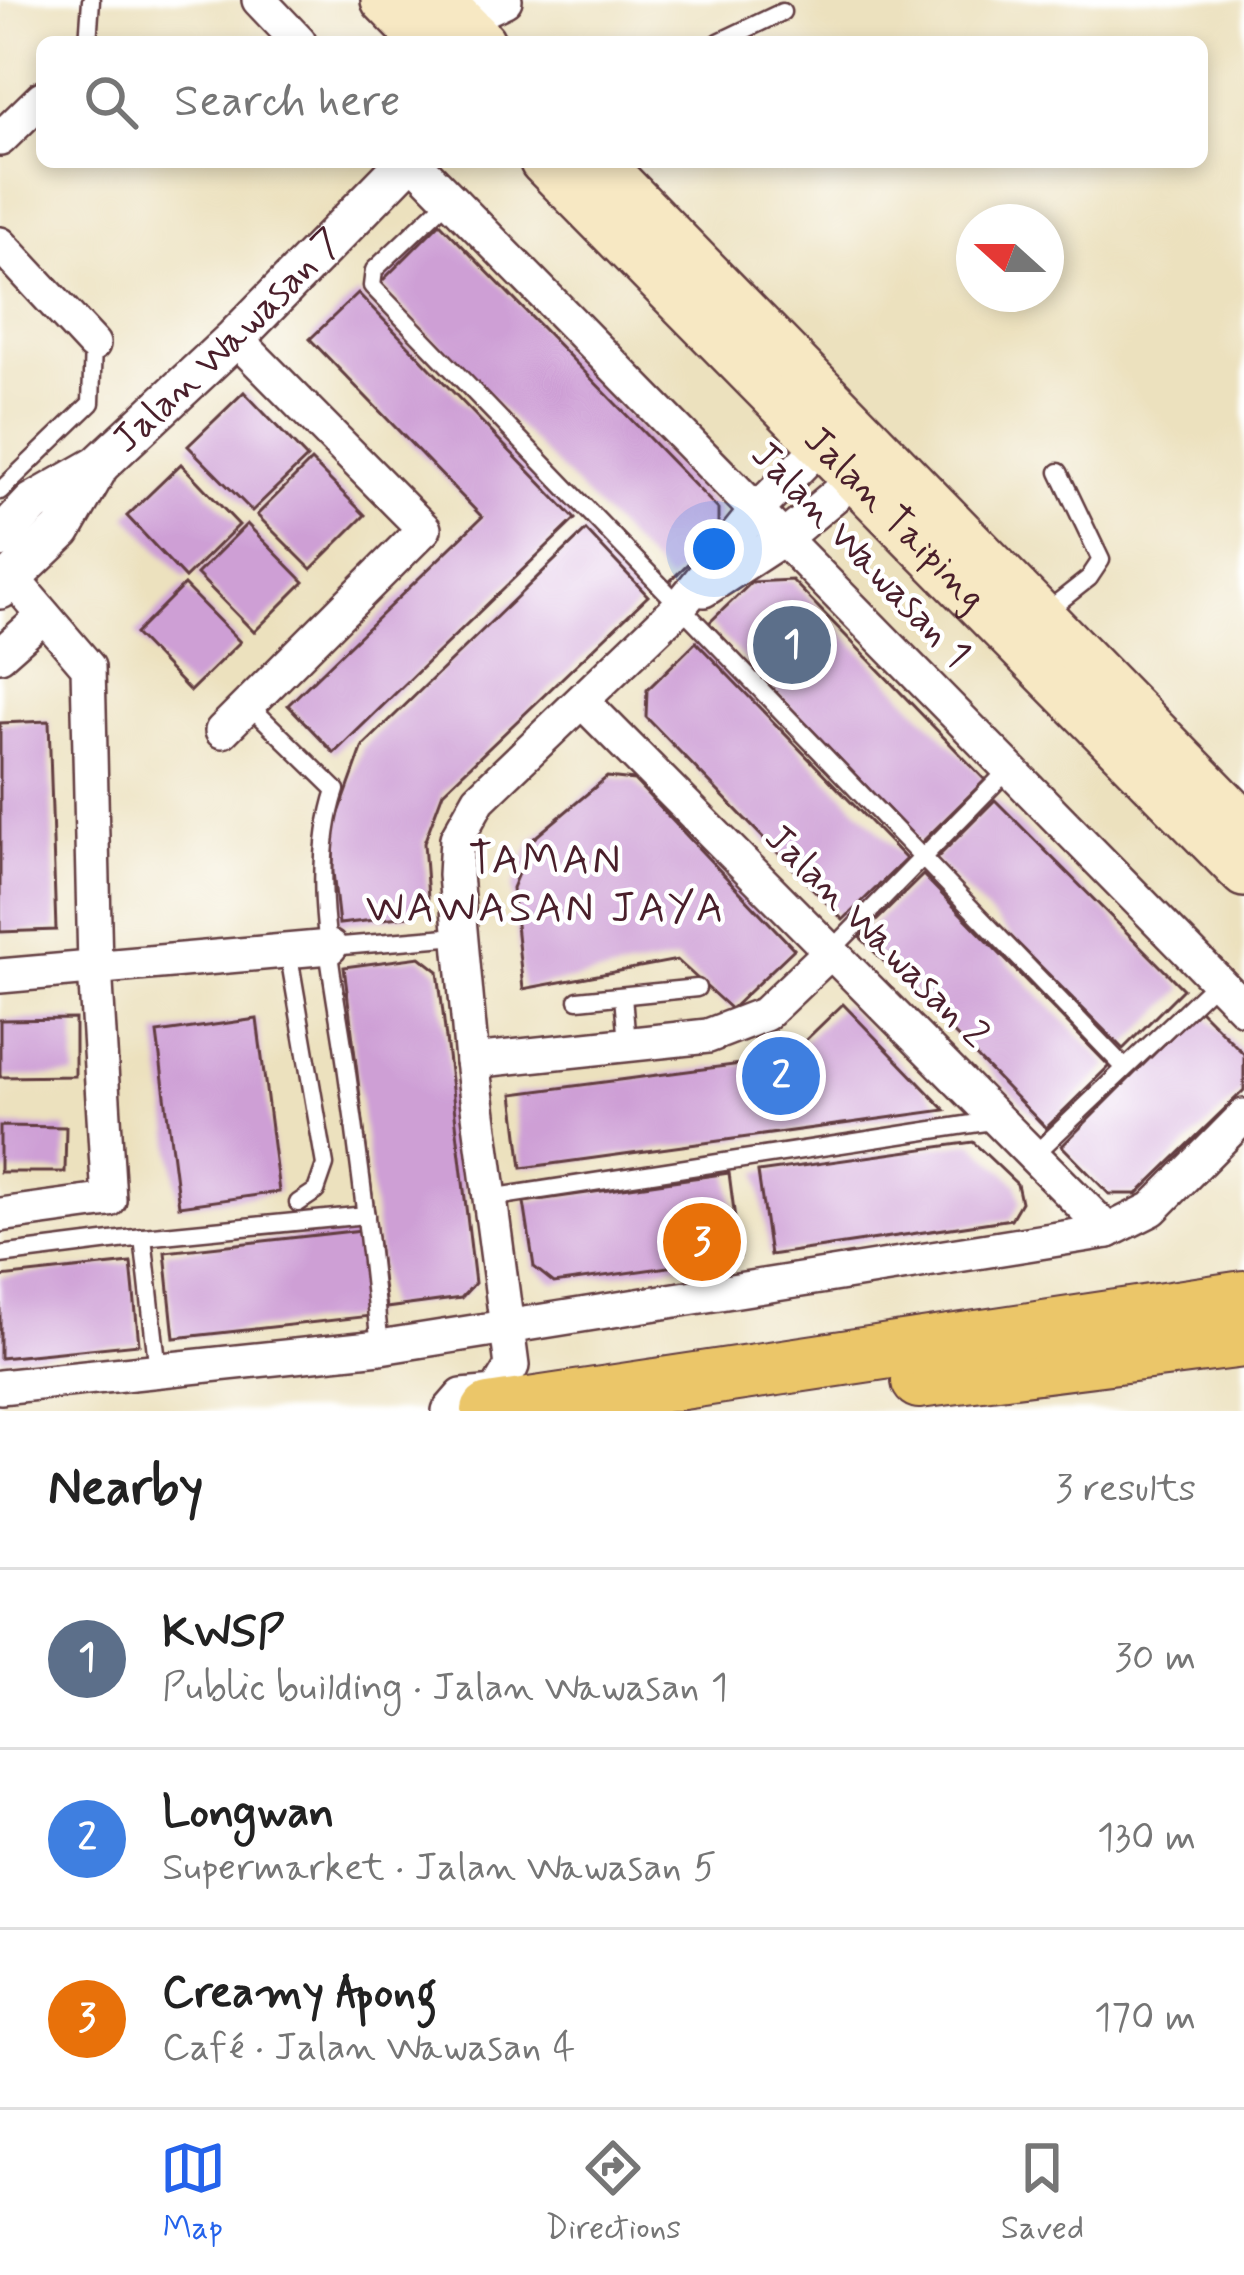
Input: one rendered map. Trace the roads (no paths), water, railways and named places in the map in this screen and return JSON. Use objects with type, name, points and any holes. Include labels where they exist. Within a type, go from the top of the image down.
[{"type":"highway","points":[[501,1389],[613,1392],[1244,1298]]},
{"type":"highway","points":[[711,1411],[1244,1340]]},
{"type":"main road","points":[[384,0],[452,26]]},
{"type":"main road","name":"Jalan Taiping","points":[[550,168],[870,466],[1244,874]]},
{"type":"main road","name":"Jalan Taiping","points":[[604,168],[835,431]]},
{"type":"main road","name":"Jalan Taiping","points":[[870,466],[1042,615],[1244,823]]},
{"type":"street","points":[[259,0],[293,36]]},
{"type":"street","points":[[452,26],[506,0]]},
{"type":"street","points":[[0,139],[36,104]]},
{"type":"street","name":"Jalan Wawasan 7","points":[[98,466],[405,168]]},
{"type":"street","name":"Jalan Wawasan 1","points":[[418,168],[1244,1008]]},
{"type":"street","points":[[0,244],[94,344]]},
{"type":"street","points":[[222,731],[424,529],[235,338]]},
{"type":"street","points":[[449,1411],[462,1396],[501,1389],[507,1328],[459,936],[457,838],[479,800],[679,607],[757,510],[835,431]]},
{"type":"street","points":[[0,538],[33,503],[98,466]]},
{"type":"street","points":[[0,1216],[109,1201],[95,967],[88,667],[44,616],[6,584],[62,530],[98,466]]},
{"type":"street","points":[[679,607],[784,538],[870,466]]},
{"type":"street","points":[[0,655],[44,616]]},
{"type":"street","name":"Jalan Wawasan 2","points":[[583,702],[1108,1232]]},
{"type":"street","points":[[0,976],[330,946]]},
{"type":"street","points":[[472,1061],[708,1036],[765,1014],[831,951]]},
{"type":"street","points":[[0,1387],[380,1347],[1108,1232],[1152,1209],[1244,1116]]},
{"type":"lane","points":[[88,36],[91,0]]},
{"type":"lane","points":[[732,36],[782,12]]},
{"type":"lane","points":[[450,198],[374,271],[372,286],[1124,1067]]},
{"type":"lane","points":[[0,491],[92,403],[94,344]]},
{"type":"lane","points":[[1042,615],[1089,578],[1101,560],[1059,472]]},
{"type":"lane","points":[[249,705],[336,790],[326,819],[323,852],[330,946],[380,1347]]},
{"type":"lane","points":[[831,951],[1009,769]]},
{"type":"lane","points":[[330,946],[459,936]]},
{"type":"lane","points":[[287,950],[325,1165],[316,1191],[298,1203]]},
{"type":"lane","points":[[1033,1156],[1217,980]]},
{"type":"lane","points":[[578,1000],[697,988]]},
{"type":"lane","points":[[623,996],[626,1044]]},
{"type":"lane","points":[[490,1198],[998,1120]]},
{"type":"lane","points":[[0,1255],[366,1215]]},
{"type":"lane","points":[[143,1237],[158,1371]]},
{"type":"place","name":"KWSP","points":[[792,645]]},
{"type":"place","name":"Longwan","points":[[781,1076]]},
{"type":"place","name":"Creamy Apong","points":[[702,1242]]},
{"type":"district","name":"TAMAN WAWASAN JAYA","points":[[546,885]]}]
